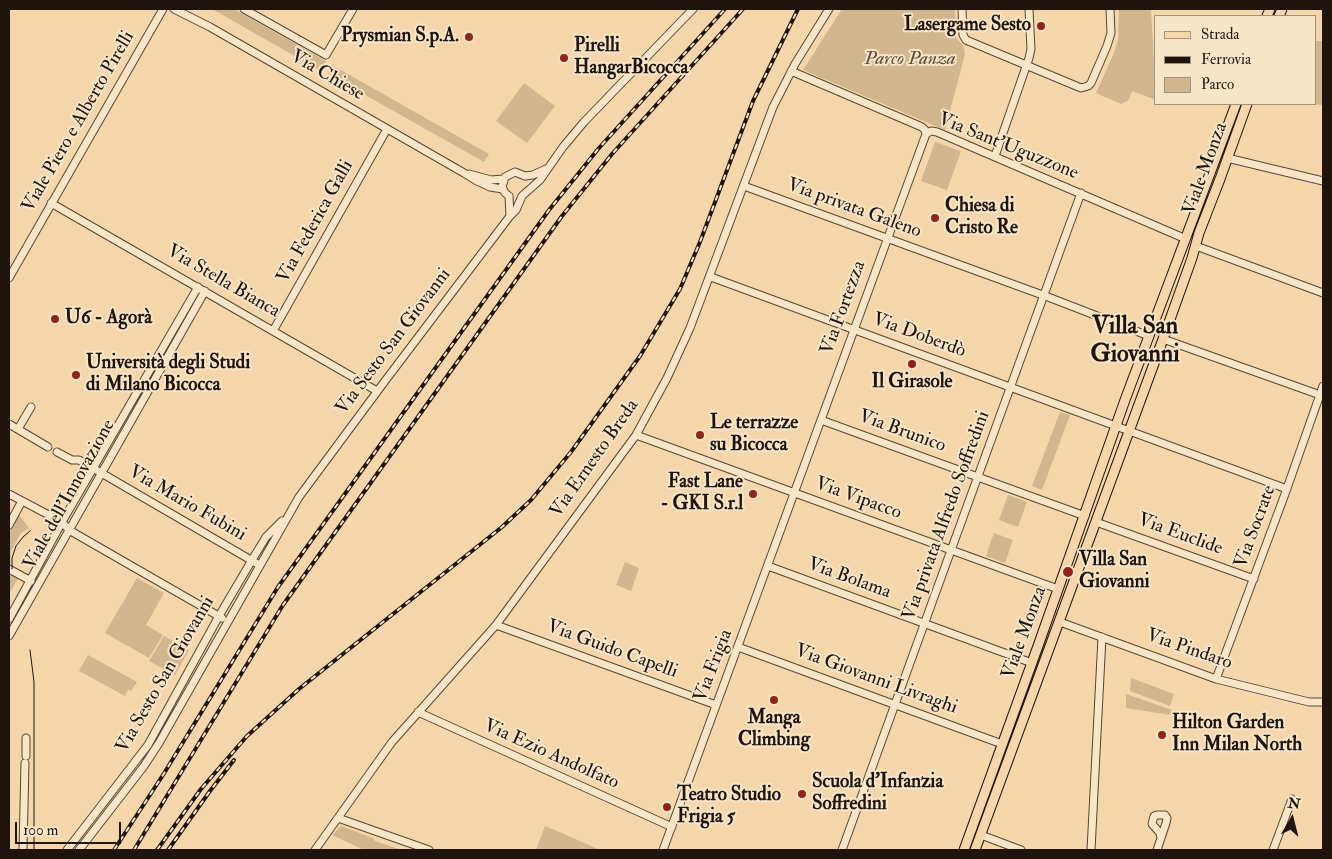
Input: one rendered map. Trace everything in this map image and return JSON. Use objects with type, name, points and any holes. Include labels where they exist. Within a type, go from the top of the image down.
[{"type":"main road","name":"Viale Monza","points":[[964,850],[1116,426],[1236,105]]},
{"type":"main road","name":"Viale Monza","points":[[975,850],[1164,339],[1247,105]]},
{"type":"main road","name":"Viale Monza","points":[[1186,239],[1196,246]]},
{"type":"main road","name":"Via Vipacco","points":[[1058,590],[1070,594]]},
{"type":"main road","name":"Via Pindaro","points":[[1048,618],[1060,622]]},
{"type":"street","name":"Viale Piero e Alberto Pirelli","points":[[9,278],[162,9]]},
{"type":"street","name":"Via Chiese","points":[[174,9],[204,24],[482,184],[503,189]]},
{"type":"street","name":"Via Chiese","points":[[244,9],[326,55],[353,9]]},
{"type":"street","name":"Via Sesto San Giovanni","points":[[79,850],[159,744],[289,514],[377,391],[518,207],[522,196],[536,184],[584,122],[693,9]]},
{"type":"street","name":"Via Ernesto Breda","points":[[315,850],[392,742],[496,625],[636,435],[670,372],[690,328],[772,107],[791,71],[829,9]]},
{"type":"street","points":[[962,9],[963,35],[966,40],[1081,88],[1091,83],[1107,46],[1111,33],[1110,9]]},
{"type":"street","points":[[994,156],[1031,49],[1029,9]]},
{"type":"street","name":"Via Sant'Uguzzone","points":[[791,71],[922,127],[926,134],[929,131],[934,131],[1186,239]]},
{"type":"street","name":"Via Federica Galli","points":[[273,331],[387,128]]},
{"type":"street","name":"Via Fortezza","points":[[795,493],[886,238],[926,134]]},
{"type":"street","points":[[1228,158],[1323,181]]},
{"type":"street","points":[[528,189],[528,182],[525,176],[533,176],[546,169]]},
{"type":"street","name":"Via Chiese","points":[[464,173],[492,180],[503,179],[507,174],[513,172],[520,172],[525,176]]},
{"type":"street","points":[[503,179],[503,189],[509,196],[515,198],[522,196]]},
{"type":"street","name":"Via privata Galeno","points":[[744,186],[1044,295],[1149,336]]},
{"type":"street","name":"Via privata Alfredo Soffredini","points":[[842,850],[1081,194]]},
{"type":"street","points":[[509,196],[510,216]]},
{"type":"street","name":"Via Stella Bianca","points":[[51,203],[377,391]]},
{"type":"street","points":[[1196,246],[1323,293]]},
{"type":"street","name":"Via Doberdò","points":[[710,277],[1116,426]]},
{"type":"street","name":"Viale dell'Innovazione","points":[[9,619],[62,522],[198,287]]},
{"type":"street","name":"Viale dell'Innovazione","points":[[9,634],[205,291]]},
{"type":"street","points":[[1164,339],[1322,395]]},
{"type":"street","name":"Via Socrate","points":[[1216,679],[1322,395],[1323,386]]},
{"type":"street","points":[[18,429],[31,407]]},
{"type":"street","name":"Via Brunico","points":[[821,420],[1085,516]]},
{"type":"street","points":[[9,424],[48,447]]},
{"type":"street","points":[[1116,426],[1287,489]]},
{"type":"street","name":"Via Vipacco","points":[[636,435],[1058,590]]},
{"type":"street","name":"Via Mario Fubini","points":[[56,452],[72,460],[79,460],[101,472],[252,560],[256,564],[255,573]]},
{"type":"street","name":"Via Frigia","points":[[663,850],[795,493]]},
{"type":"street","points":[[9,494],[62,522],[69,530],[228,621]]},
{"type":"street","points":[[9,525],[22,501]]},
{"type":"street","name":"Via Sesto San Giovanni","points":[[67,850],[148,745],[252,560],[266,538],[289,514]]},
{"type":"street","name":"Via Euclide","points":[[1096,522],[1254,579]]},
{"type":"street","name":"Via Bolama","points":[[768,566],[1032,663]]},
{"type":"street","name":"Viale dell'Innovazione","points":[[9,569],[31,581]]},
{"type":"street","name":"Via Pindaro","points":[[1060,622],[1216,679],[1309,702],[1323,702]]},
{"type":"street","name":"Via Guido Capelli","points":[[496,625],[716,705]]},
{"type":"street","points":[[1090,850],[1102,637]]},
{"type":"street","name":"Via Giovanni Livraghi","points":[[738,647],[1002,744]]},
{"type":"street","name":"Via Ezio Andolfato","points":[[418,712],[672,827]]},
{"type":"street","points":[[24,850],[26,738]]},
{"type":"street","points":[[1273,850],[1292,799]]},
{"type":"street","points":[[338,818],[429,850]]},
{"type":"street","points":[[981,835],[1021,850]]},
{"type":"street","points":[[1156,850],[1161,838]]},
{"type":"green space","points":[[212,9],[234,9],[326,61],[321,71]]},
{"type":"green space","name":"Parco Panza","points":[[842,9],[955,9],[956,38],[963,45],[965,54],[945,130],[803,70]]},
{"type":"green space","points":[[1119,9],[1151,9],[1154,99],[1132,91],[1128,101],[1121,104],[1096,93],[1114,53],[1118,39]]},
{"type":"green space","points":[[1317,41],[1323,41],[1323,105],[1317,105]]},
{"type":"green space","points":[[332,65],[489,154],[484,162],[328,74]]},
{"type":"green space","points":[[524,83],[555,106],[527,143],[496,121]]},
{"type":"green space","points":[[935,142],[961,151],[947,190],[921,181]]},
{"type":"green space","points":[[1060,412],[1070,415],[1042,490],[1032,486]]},
{"type":"green space","points":[[1008,495],[1027,502],[1018,527],[999,520]]},
{"type":"green space","points":[[16,511],[29,528],[21,533],[11,551],[10,569],[20,575],[9,594],[9,525]]},
{"type":"green space","points":[[994,533],[1013,540],[1005,563],[986,556]]},
{"type":"green space","points":[[625,562],[639,568],[631,591],[616,585]]},
{"type":"green space","points":[[137,578],[164,593],[146,625],[163,635],[149,658],[105,633]]},
{"type":"green space","points":[[1048,630],[1051,631],[971,850],[968,850]]},
{"type":"green space","points":[[164,636],[189,650],[175,675],[149,661]]},
{"type":"green space","points":[[88,655],[137,682],[131,691],[128,690],[125,696],[79,671]]},
{"type":"green space","points":[[1131,678],[1174,694],[1170,706],[1130,691]]},
{"type":"green space","points":[[1126,694],[1172,710],[1171,715],[1126,708]]},
{"type":"green space","points":[[341,826],[373,838],[375,841],[402,850],[364,850],[332,835]]},
{"type":"green space","points":[[545,826],[564,834],[600,850],[536,850]]},
{"type":"tram line","points":[[12,569],[12,558],[16,546],[30,531]]},
{"type":"tram line","points":[[30,650],[34,682],[34,850]]},
{"type":"railway","points":[[114,850],[163,775],[278,587],[549,210],[599,148],[725,9]]},
{"type":"railway","points":[[134,850],[283,605],[562,216],[612,154],[743,9]]},
{"type":"railway","points":[[157,850],[201,789],[247,736],[299,689],[502,527],[531,500],[571,452],[640,356],[680,289],[700,242],[753,101],[798,9]]},
{"type":"railway","points":[[168,850],[234,760]]},
{"type":"place","name":"Lasergame Sesto","points":[[1041,26]]},
{"type":"place","name":"Prysmian S.p.A.","points":[[469,37]]},
{"type":"place","name":"Pirelli HangarBicocca","points":[[564,58]]},
{"type":"place","name":"Chiesa di Cristo Re","points":[[935,218]]},
{"type":"place","name":"U6 - Agorà","points":[[55,319]]},
{"type":"place","name":"Il Girasole","points":[[912,364]]},
{"type":"place","name":"Università degli Studi di Milano Bicocca","points":[[76,375]]},
{"type":"place","name":"Le terrazze su Bicocca","points":[[700,435]]},
{"type":"place","name":"Fast Lane - GKI S.r.l","points":[[753,494]]},
{"type":"place","name":"Villa San Giovanni","points":[[1068,572]]},
{"type":"place","name":"Manga Climbing","points":[[774,700]]},
{"type":"place","name":"Hilton Garden Inn Milan North","points":[[1162,735]]},
{"type":"place","name":"Scuola d'Infanzia Soffredini","points":[[802,794]]},
{"type":"place","name":"Teatro Studio Frigia 5","points":[[667,807]]},
{"type":"district","name":"Villa San Giovanni","points":[[1135,342]]}]
